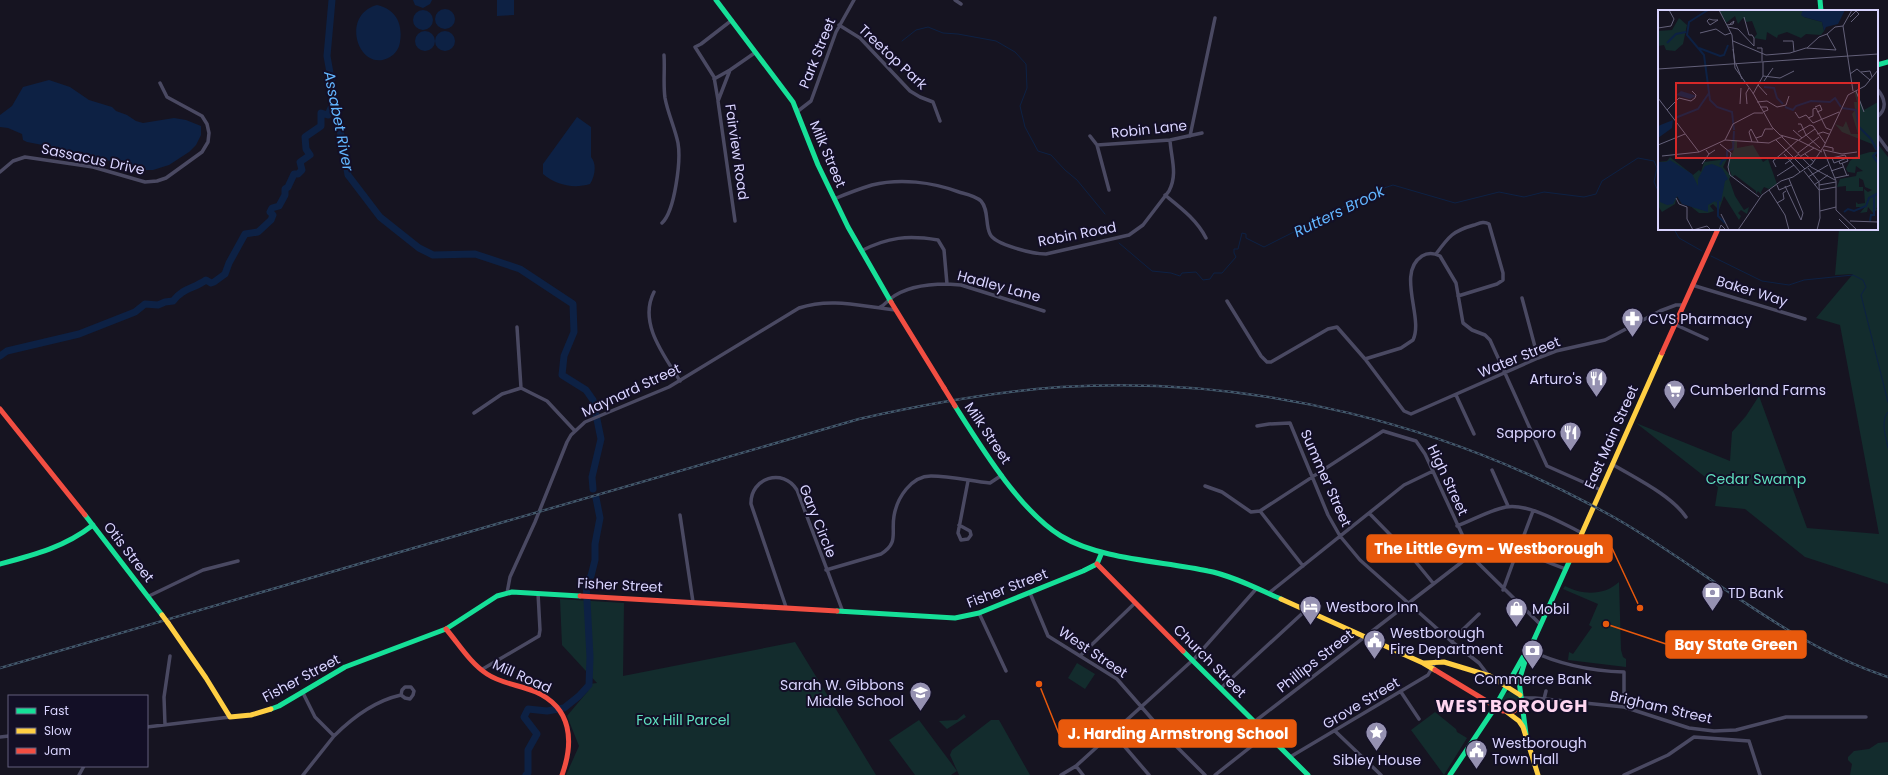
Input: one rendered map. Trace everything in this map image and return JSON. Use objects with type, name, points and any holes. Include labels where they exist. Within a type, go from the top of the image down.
[{"type":"main road","name":"Milk Street","points":[[716,0],[784,88],[798,112],[815,158],[834,199],[861,250],[955,406],[1002,475],[1029,509],[1047,527],[1077,544],[1102,552],[1202,569],[1257,588],[1423,663],[1465,688],[1494,708],[1506,712]]},
{"type":"main road","points":[[1820,0],[1821,10]]},
{"type":"main road","points":[[1878,65],[1888,62]]},
{"type":"main road","name":"East Main Street","points":[[1521,699],[1519,681],[1528,652],[1566,570],[1674,324],[1718,230]]},
{"type":"main road","name":"Otis Street","points":[[0,409],[149,596],[203,673],[230,717]]},
{"type":"main road","points":[[0,564],[62,547],[78,538],[93,525]]},
{"type":"main road","points":[[1097,564],[1102,552]]},
{"type":"main road","name":"Fisher Street","points":[[230,717],[246,716],[270,710],[303,693],[345,668],[446,629],[492,598],[507,593],[582,595],[946,618],[964,617],[979,613],[1097,564]]},
{"type":"main road","name":"Church Street","points":[[1097,564],[1111,580],[1308,775]]},
{"type":"main road","name":"Mill Road","points":[[446,629],[481,670],[494,678],[531,690],[547,698],[563,716],[568,727],[571,744],[570,756],[562,775]]},
{"type":"main road","name":"East Main Street","points":[[1450,775],[1494,708],[1523,657],[1528,652]]},
{"type":"main road","points":[[1423,663],[1436,661],[1444,662],[1490,676],[1514,690],[1521,699],[1526,734],[1538,775]]},
{"type":"main road","points":[[1497,680],[1506,679],[1513,674]]},
{"type":"main road","points":[[1514,690],[1508,690],[1502,694],[1500,703],[1506,712],[1520,722],[1526,734]]},
{"type":"main road","points":[[1506,712],[1518,710],[1521,699]]},
{"type":"street","name":"Park Street","points":[[798,112],[811,101],[826,56],[839,25],[854,0]]},
{"type":"street","points":[[955,0],[961,4]]},
{"type":"street","points":[[1190,136],[1215,18]]},
{"type":"street","points":[[718,100],[714,79],[695,48],[732,20]]},
{"type":"street","name":"Treetop Park","points":[[839,25],[860,38],[910,91],[933,102],[940,121]]},
{"type":"street","points":[[714,79],[756,52]]},
{"type":"street","points":[[662,223],[669,215],[679,157],[678,144],[665,98],[664,55]]},
{"type":"street","name":"Fairview Road","points":[[730,70],[718,100],[735,221]]},
{"type":"street","name":"Sassacus Drive","points":[[0,172],[13,161],[25,157],[76,164],[145,182],[157,182],[166,178],[202,152],[207,145],[209,133],[207,124],[202,116],[167,97],[160,83]]},
{"type":"street","points":[[1878,90],[1883,96],[1885,103],[1882,113],[1878,116]]},
{"type":"street","name":"Robin Lane","points":[[1097,145],[1170,140],[1202,133]]},
{"type":"street","points":[[1090,136],[1097,145],[1109,190]]},
{"type":"street","points":[[1878,136],[1888,150]]},
{"type":"street","name":"Robin Road","points":[[834,199],[864,188],[881,184],[924,183],[940,186],[973,196],[981,201],[985,208],[989,232],[996,240],[1037,254],[1046,254],[1129,235],[1142,225],[1173,184],[1174,175],[1170,140]]},
{"type":"street","points":[[1165,195],[1192,218],[1202,229],[1206,238]]},
{"type":"street","points":[[1436,254],[1450,236],[1458,230],[1483,223],[1489,224],[1503,271],[1503,280],[1497,284],[1458,296]]},
{"type":"street","points":[[861,250],[891,238],[938,240],[944,250],[947,284]]},
{"type":"street","points":[[1227,301],[1261,356],[1268,362],[1328,329],[1335,327],[1341,330],[1365,359],[1406,346],[1413,340],[1415,335],[1415,326],[1411,282],[1412,270],[1416,261],[1420,257],[1428,254],[1436,254],[1440,256],[1445,262],[1456,283],[1463,323],[1468,328],[1488,336],[1547,466],[1601,490]]},
{"type":"street","name":"Hadley Lane","points":[[890,299],[922,285],[947,284],[961,285],[1044,310]]},
{"type":"street","name":"Baker Way","points":[[1692,285],[1805,319]]},
{"type":"street","points":[[654,292],[648,305],[650,323],[659,346],[680,381]]},
{"type":"street","points":[[1522,298],[1538,358]]},
{"type":"street","points":[[879,308],[890,299]]},
{"type":"street","name":"Maynard Street","points":[[507,593],[510,576],[531,531],[567,442],[575,431],[585,422],[660,391],[680,381],[799,308],[816,303],[833,302],[896,310]]},
{"type":"street","name":"Water Street","points":[[1365,359],[1407,414],[1414,414],[1538,358],[1556,351],[1605,340],[1660,311],[1676,305],[1683,305]]},
{"type":"street","points":[[1674,324],[1707,339]]},
{"type":"street","points":[[517,327],[521,388]]},
{"type":"street","points":[[474,413],[502,394],[521,388],[547,401],[575,431]]},
{"type":"street","points":[[1456,395],[1474,434]]},
{"type":"street","name":"Summer Street","points":[[1257,426],[1290,423],[1311,478],[1328,515],[1340,536],[1360,560],[1451,641],[1483,667],[1490,676]]},
{"type":"street","name":"High Street","points":[[1311,478],[1383,431],[1416,441],[1433,471],[1471,554],[1504,590],[1541,625]]},
{"type":"street","points":[[1612,464],[1659,493],[1679,509],[1686,518]]},
{"type":"street","points":[[1492,470],[1508,506]]},
{"type":"street","points":[[1269,594],[1404,485],[1433,471]]},
{"type":"street","points":[[826,570],[881,554],[888,550],[892,542],[896,509],[903,494],[914,481],[931,476],[990,483],[1002,475]]},
{"type":"street","name":"Gary Circle","points":[[786,607],[752,506],[753,492],[762,481],[772,477],[789,481],[795,487],[843,612]]},
{"type":"street","points":[[1205,486],[1222,492],[1251,512],[1260,511],[1311,478]]},
{"type":"street","points":[[959,525],[970,531],[971,536],[968,540],[963,540],[959,537],[959,525],[968,481]]},
{"type":"street","points":[[1457,526],[1508,506],[1515,506],[1533,511],[1582,533]]},
{"type":"street","points":[[1260,511],[1303,566]]},
{"type":"street","points":[[1533,511],[1521,544],[1522,548],[1530,554],[1566,570]]},
{"type":"street","points":[[1369,513],[1410,555],[1433,583]]},
{"type":"street","points":[[680,515],[693,602]]},
{"type":"street","name":"Phillips Street","points":[[1254,722],[1471,554]]},
{"type":"street","points":[[1504,590],[1515,557]]},
{"type":"street","points":[[149,596],[203,570],[238,561]]},
{"type":"street","points":[[1061,775],[1076,766],[1192,660],[1257,588]]},
{"type":"street","name":"West Street","points":[[1030,592],[1046,633],[1055,641],[1117,679],[1174,743],[1205,775]]},
{"type":"street","points":[[481,670],[539,636],[538,593]]},
{"type":"street","points":[[1080,656],[1135,604]]},
{"type":"street","points":[[1221,688],[1306,610]]},
{"type":"street","points":[[979,613],[1006,671]]},
{"type":"street","points":[[1451,641],[1479,614]]},
{"type":"street","points":[[1528,652],[1569,664],[1593,669],[1624,672],[1624,707]]},
{"type":"street","points":[[165,725],[164,697],[170,656]]},
{"type":"street","points":[[1433,669],[1436,661]]},
{"type":"street","name":"Grove Street","points":[[1290,757],[1401,692],[1428,675],[1433,669]]},
{"type":"street","points":[[1544,699],[1546,690]]},
{"type":"street","points":[[1401,692],[1419,719]]},
{"type":"street","points":[[303,693],[315,717],[334,736]]},
{"type":"street","points":[[303,775],[334,736],[347,723],[366,709],[402,695]]},
{"type":"street","name":"Brigham Street","points":[[1521,699],[1544,699],[1624,707],[1689,728],[1714,731],[1736,730],[1786,717],[1866,717]]},
{"type":"street","name":"Fisher Street","points":[[148,727],[230,717]]},
{"type":"street","points":[[1336,731],[1381,775]]},
{"type":"street","points":[[1113,733],[1149,775]]},
{"type":"street","points":[[1214,775],[1267,734]]},
{"type":"street","points":[[1624,775],[1668,755],[1694,737],[1749,741],[1760,775]]},
{"type":"street","points":[[1076,766],[1083,775]]},
{"type":"green space","name":"Cedar Swamp","points":[[1878,144],[1888,157],[1888,584],[1805,557],[1745,509],[1715,506],[1718,487],[1636,423],[1730,461],[1732,432],[1746,416],[1759,396],[1807,528],[1879,534],[1840,325],[1816,318],[1853,274],[1835,275],[1839,230],[1878,230]]},
{"type":"green space","points":[[1619,582],[1621,650],[1623,657],[1626,659],[1626,667],[1568,660],[1569,652],[1573,654],[1592,627],[1589,625],[1598,604],[1563,589],[1565,586],[1578,591],[1593,593],[1607,590]]},
{"type":"green space","name":"Fox Hill Parcel","points":[[560,599],[624,603],[623,676],[795,642],[876,775],[566,775],[579,746],[567,716],[588,691],[590,684],[597,683],[562,645]]},
{"type":"green space","points":[[1077,663],[1095,674],[1085,689],[1068,678]]},
{"type":"green space","points":[[1510,692],[1516,695],[1519,701],[1516,707],[1510,710],[1504,707],[1501,701],[1504,695]]},
{"type":"green space","points":[[1435,712],[1456,729],[1457,732],[1467,738],[1444,775],[1411,730]]},
{"type":"green space","points":[[964,714],[966,717],[947,729],[939,721],[957,720]]},
{"type":"green space","points":[[919,720],[957,771],[951,775],[915,775],[889,740]]},
{"type":"green space","points":[[991,720],[999,720],[1030,775],[959,775],[950,755],[952,750]]},
{"type":"green space","points":[[1888,742],[1888,775],[1850,775],[1852,764],[1848,760],[1848,757],[1854,751],[1869,749],[1878,743]]},
{"type":"water","points":[[413,0],[432,0],[430,4],[423,8],[415,5]]},
{"type":"water","points":[[497,0],[514,0],[514,15],[497,16]]},
{"type":"water","points":[[377,5],[389,10],[397,18],[401,35],[398,49],[395,53],[390,57],[379,60],[370,58],[362,51],[358,42],[356,31],[359,20],[365,11]]},
{"type":"water","points":[[445,9],[452,12],[455,19],[452,26],[445,29],[438,26],[435,19],[438,12]]},
{"type":"water","points":[[423,10],[430,13],[433,20],[430,27],[423,30],[416,27],[413,20],[416,13]]},
{"type":"water","points":[[425,31],[432,34],[435,41],[432,48],[425,51],[418,48],[415,41],[418,34]]},
{"type":"water","points":[[445,31],[452,34],[455,41],[452,48],[445,51],[438,48],[435,41],[438,34]]},
{"type":"water","points":[[49,80],[70,87],[89,100],[112,107],[116,111],[127,115],[136,121],[143,123],[174,118],[186,120],[201,126],[201,135],[196,145],[189,152],[169,165],[153,170],[142,170],[125,163],[74,156],[58,148],[27,142],[23,140],[22,134],[8,128],[0,127],[0,115],[12,106],[23,87]]},
{"type":"water","points":[[577,117],[591,127],[591,157],[595,170],[590,184],[571,186],[548,178],[543,174],[543,164]]},
{"type":"waterway","name":"Assabet River","points":[[332,0],[327,56],[348,175],[380,217],[419,248],[433,255],[475,254],[520,269],[573,304],[574,332],[564,356],[562,375],[586,390],[593,400],[601,439],[592,477],[593,489]]},
{"type":"waterway","name":"Rutters Brook","points":[[902,41],[916,30],[928,27],[943,33],[958,34],[996,41],[1015,52],[1026,64],[1027,88],[1020,106],[1025,127],[1038,151],[1051,155],[1077,180],[1105,214]]},
{"type":"waterway","points":[[0,356],[7,351],[79,334],[135,312],[145,304],[158,305],[173,301],[184,291],[206,280],[211,283],[214,282],[225,274],[229,263],[245,234],[258,232],[271,220],[273,215],[270,212],[272,208],[279,206],[285,195],[285,189],[288,187],[294,174],[298,174],[302,170],[300,162],[310,155],[306,149],[305,137],[321,126],[321,113],[328,115],[331,108],[336,106]]},
{"type":"waterway","name":"Rutters Brook","points":[[1119,243],[1152,271],[1171,273],[1180,276],[1182,273],[1196,272],[1203,280],[1210,279],[1214,273],[1222,273],[1236,257],[1234,249],[1238,249],[1242,233],[1246,234],[1246,238],[1264,247],[1375,191],[1393,185],[1455,203],[1499,192],[1524,197],[1544,192],[1584,197],[1596,194],[1602,181],[1638,158],[1654,161],[1657,168],[1654,182],[1658,191]]},
{"type":"waterway","name":"Rutters Brook","points":[[1675,230],[1679,238],[1702,251]]},
{"type":"waterway","name":"Rutters Brook","points":[[1711,256],[1762,281],[1789,285],[1804,280],[1853,275],[1863,280],[1866,287],[1861,295],[1888,402]]},
{"type":"waterway","name":"Rutters Brook","points":[[1888,412],[1884,420],[1888,448]]},
{"type":"waterway","name":"Assabet River","points":[[526,775],[528,773],[528,750],[537,734],[524,717],[528,709],[547,711],[564,708],[579,696],[589,685],[590,657],[586,582],[591,576],[595,560],[595,544],[600,518],[596,498]]},
{"type":"railway","points":[[0,668],[859,419],[909,408],[984,395],[1061,387],[1134,385],[1206,389],[1278,398],[1348,413],[1418,432],[1486,457],[1553,486],[1617,519],[1684,561],[1781,626],[1851,663],[1888,677]]},
{"type":"traffic: fast","points":[[716,0],[793,102],[818,165],[848,227],[891,302]]},
{"type":"traffic: fast","points":[[1820,0],[1821,10]]},
{"type":"traffic: fast","points":[[1878,65],[1888,62]]},
{"type":"traffic: fast","points":[[955,406],[989,459],[1016,495],[1046,525],[1061,536],[1077,544],[1113,555],[1217,573],[1245,583],[1281,599]]},
{"type":"traffic: fast","points":[[85,515],[162,615]]},
{"type":"traffic: fast","points":[[0,564],[37,554],[60,545],[93,525]]},
{"type":"traffic: fast","points":[[1526,734],[1519,681],[1527,655],[1574,551]]},
{"type":"traffic: fast","points":[[837,611],[955,618],[979,613],[1083,571],[1097,564],[1102,552]]},
{"type":"traffic: fast","points":[[271,709],[279,706],[345,667],[446,629],[497,596],[512,592],[580,596]]},
{"type":"traffic: fast","points":[[1183,651],[1308,775]]},
{"type":"traffic: fast","points":[[1450,775],[1492,712],[1523,657],[1527,655]]},
{"type":"traffic: slow","points":[[1574,551],[1662,353]]},
{"type":"traffic: slow","points":[[1281,599],[1423,663],[1435,670]]},
{"type":"traffic: slow","points":[[162,615],[168,623]]},
{"type":"traffic: slow","points":[[168,623],[206,678],[230,717],[251,715],[271,709]]},
{"type":"traffic: slow","points":[[1424,663],[1444,662],[1490,676],[1520,695]]},
{"type":"traffic: slow","points":[[1507,712],[1519,721],[1523,727],[1538,775]]},
{"type":"traffic: jam","points":[[1662,353],[1718,230]]},
{"type":"traffic: jam","points":[[891,302],[944,388]]},
{"type":"traffic: jam","points":[[944,388],[955,406]]},
{"type":"traffic: jam","points":[[0,409],[85,515]]},
{"type":"traffic: jam","points":[[1097,564],[1183,651]]},
{"type":"traffic: jam","points":[[580,596],[837,611]]},
{"type":"traffic: jam","points":[[446,629],[470,659],[481,670],[499,680],[536,692],[548,699],[557,707],[567,727],[569,738],[566,763],[562,775]]},
{"type":"traffic: jam","points":[[1435,670],[1503,711],[1514,711],[1522,703]]},
{"type":"place","name":"CVS Pharmacy","points":[[1633,338]]},
{"type":"place","name":"Arturo's","points":[[1597,398]]},
{"type":"place","name":"Cumberland Farms","points":[[1675,410]]},
{"type":"place","name":"Sapporo","points":[[1571,452]]},
{"type":"place","name":"The Little Gym - Westborough","points":[[1640,608]]},
{"type":"place","name":"TD Bank","points":[[1713,612]]},
{"type":"place","name":"Bay State Green","points":[[1606,624]]},
{"type":"place","name":"Westboro Inn","points":[[1310,626]]},
{"type":"place","name":"Mobil","points":[[1517,628]]},
{"type":"place","name":"Westborough Fire Department","points":[[1375,660]]},
{"type":"place","name":"Commerce Bank","points":[[1533,670]]},
{"type":"place","name":"J. Harding Armstrong School","points":[[1039,684]]},
{"type":"place","name":"Sarah W. Gibbons Middle School","points":[[920,712]]},
{"type":"place","name":"Sibley House","points":[[1377,752]]},
{"type":"place","name":"Westborough Town Hall","points":[[1477,770]]},
{"type":"district","name":"WESTBOROUGH","points":[[1512,705]]}]
